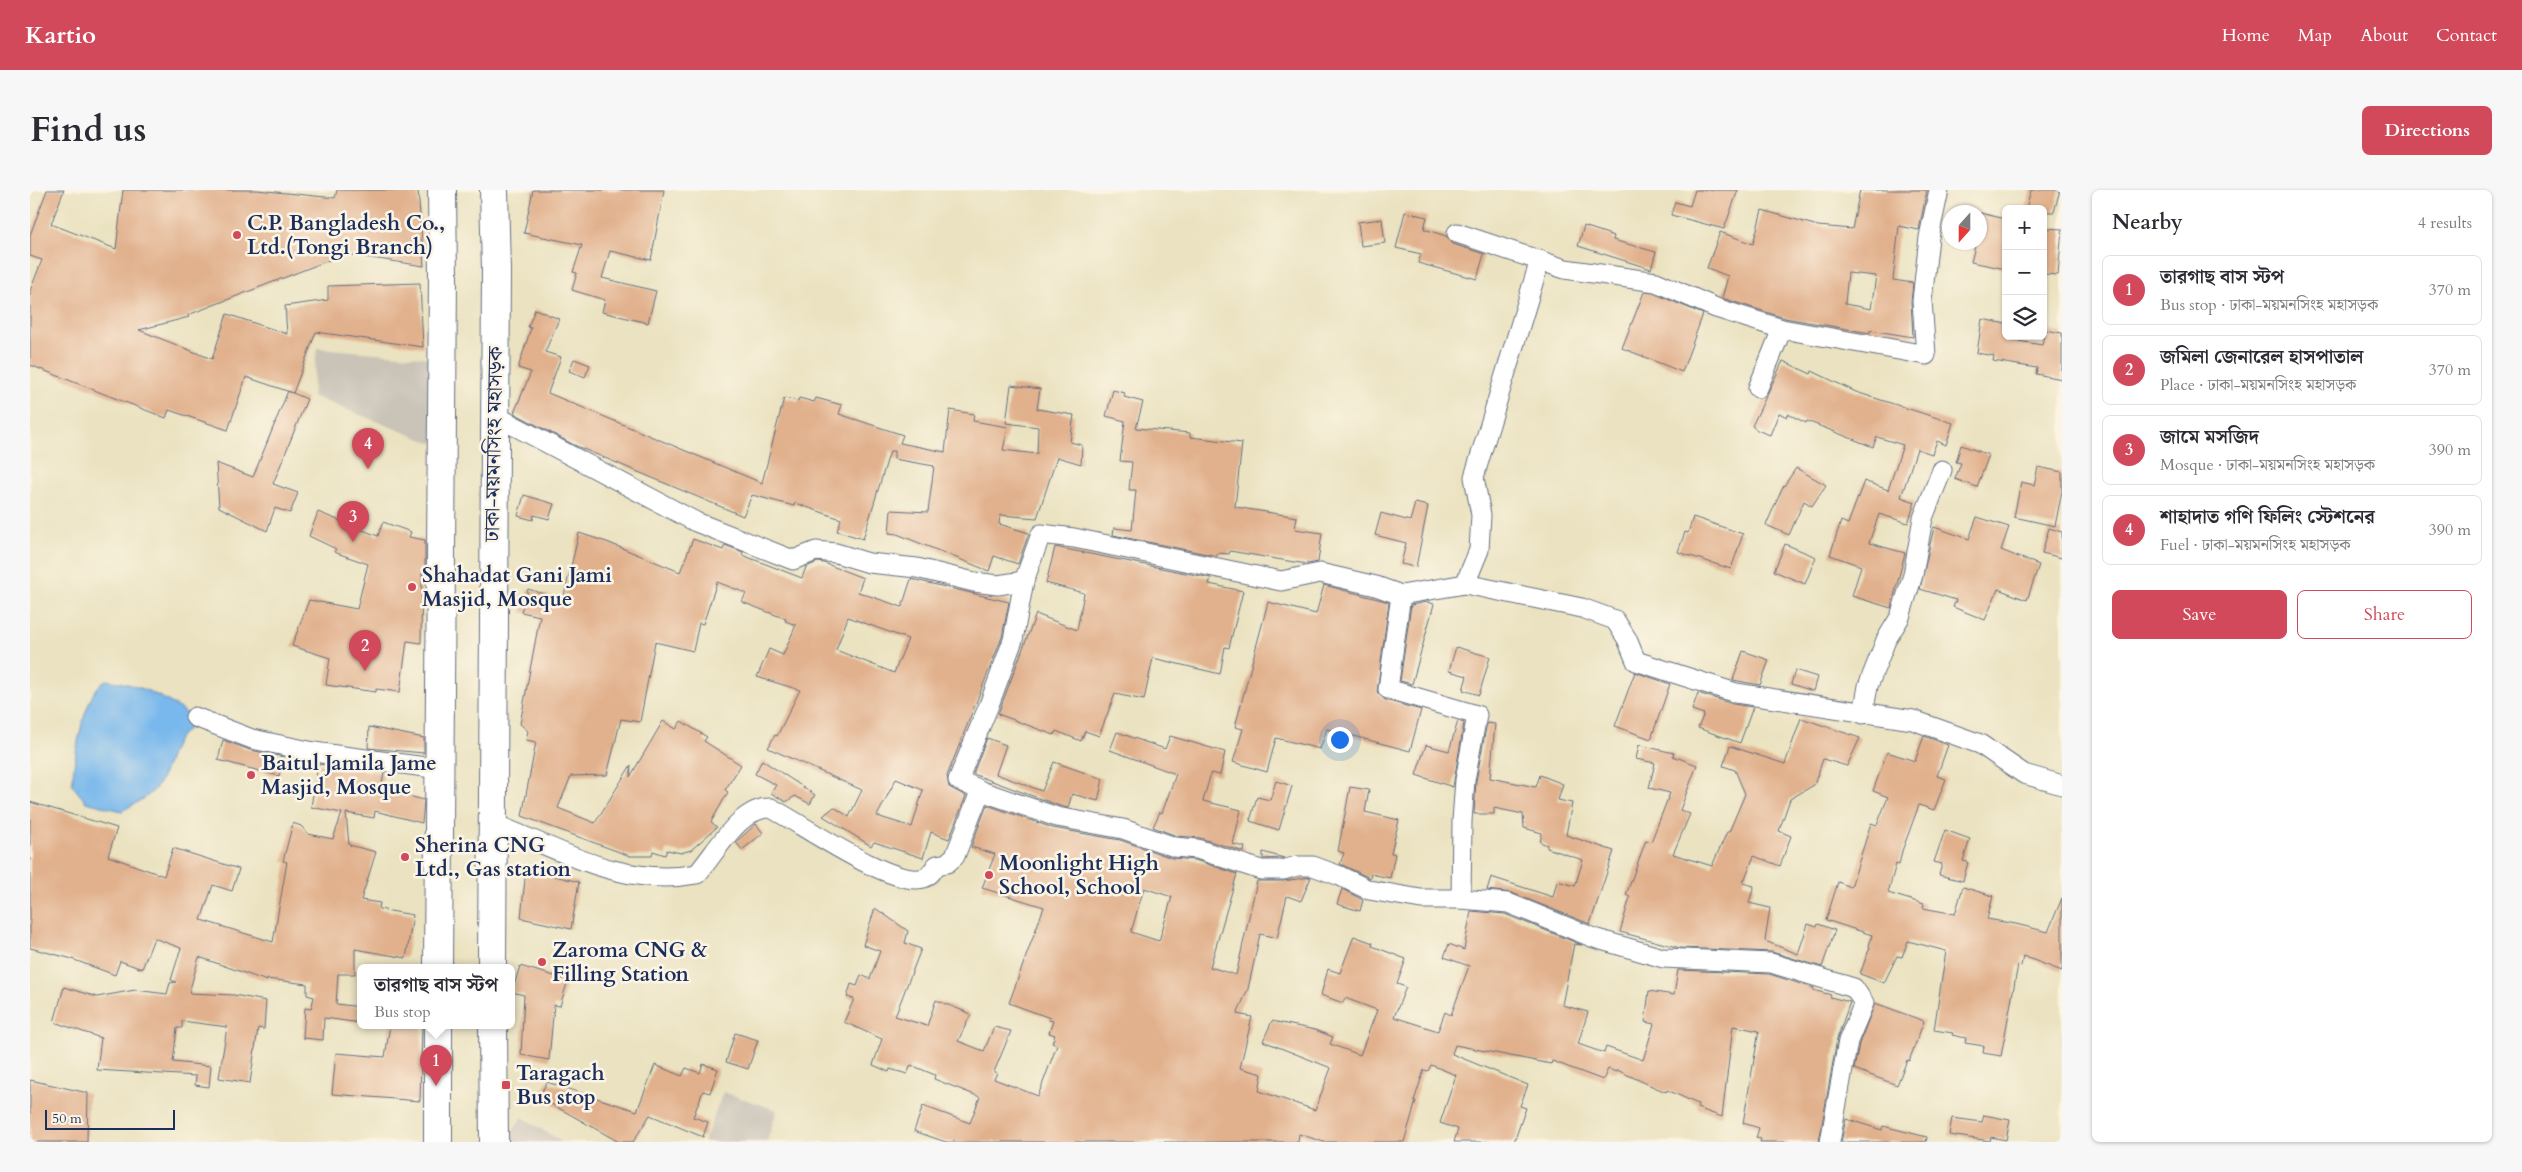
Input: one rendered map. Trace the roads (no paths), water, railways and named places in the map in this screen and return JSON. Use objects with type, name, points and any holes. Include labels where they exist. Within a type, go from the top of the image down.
[{"type":"highway","points":[[438,964],[443,288],[442,190]]},
{"type":"highway","name":"ঢাকা-ময়মনসিংহ মহাসড়ক","points":[[492,964],[491,823],[496,271],[494,190]]},
{"type":"highway","points":[[438,1029],[438,1142]]},
{"type":"highway","points":[[493,1029],[494,1142]]},
{"type":"street","points":[[1457,233],[1565,269],[1656,282],[1716,308],[1782,329],[1926,355],[1922,301],[1929,237],[1938,190]]},
{"type":"street","points":[[1465,584],[1479,550],[1481,515],[1474,477],[1540,260]]},
{"type":"street","points":[[1758,388],[1782,329]]},
{"type":"street","points":[[494,415],[696,522],[786,559],[794,560],[816,551],[870,563],[917,568],[974,582],[998,585],[1024,581]]},
{"type":"street","points":[[1863,714],[1872,677],[1886,640],[1900,617],[1913,575],[1923,518],[1942,470]]},
{"type":"street","points":[[1830,1142],[1848,1041],[1864,1003],[1854,988],[1771,963],[1663,958],[1594,938],[1508,903],[1461,899],[1421,899],[1369,890],[1313,866],[1261,870],[1196,849],[1175,847],[1123,829],[1057,817],[978,790],[958,780],[1013,640],[1024,581],[1041,534],[1074,538],[1281,581],[1320,573],[1376,586],[1401,595],[1465,584],[1582,608],[1614,620],[1627,639],[1636,661],[1736,693],[1863,714],[1913,720],[1980,744],[2024,774],[2062,785]]},
{"type":"street","points":[[1401,595],[1388,689],[1421,697],[1477,715],[1465,780],[1462,813],[1461,899]]},
{"type":"street","points":[[195,717],[252,738],[314,752],[440,769]]},
{"type":"street","points":[[491,823],[592,865],[623,874],[656,878],[697,874],[735,826],[760,807],[771,808],[860,861],[887,872],[922,879],[929,876],[937,865],[947,863],[955,856],[980,792],[978,790]]},
{"type":"water","points":[[106,680],[130,684],[160,697],[189,715],[191,727],[177,741],[163,776],[152,792],[122,811],[86,802],[72,785],[81,728],[86,712],[91,698],[98,687]]},
{"type":"place","name":"C.P. Bangladesh Co., Ltd.(Tongi Branch)","points":[[237,235]]},
{"type":"place","name":"শাহাদাত গণি ফিলিং স্টেশনের","points":[[368,469]]},
{"type":"place","name":"জামে মসজিদ","points":[[353,542]]},
{"type":"place","name":"Shahadat Gani Jami Masjid, Mosque","points":[[412,587]]},
{"type":"place","name":"জমিলা জেনারেল হাসপাতাল","points":[[365,671]]},
{"type":"place","name":"Baitul Jamila Jame Masjid, Mosque","points":[[251,775]]},
{"type":"place","name":"Sherina CNG Ltd., Gas station","points":[[405,857]]},
{"type":"place","name":"Moonlight High School, School","points":[[989,875]]},
{"type":"place","name":"Zaroma CNG & Filling Station","points":[[542,962]]},
{"type":"place","name":"Taragach Bus stop","points":[[506,1085]]},
{"type":"place","name":"তারগাছ বাস স্টপ","points":[[436,1086]]}]
